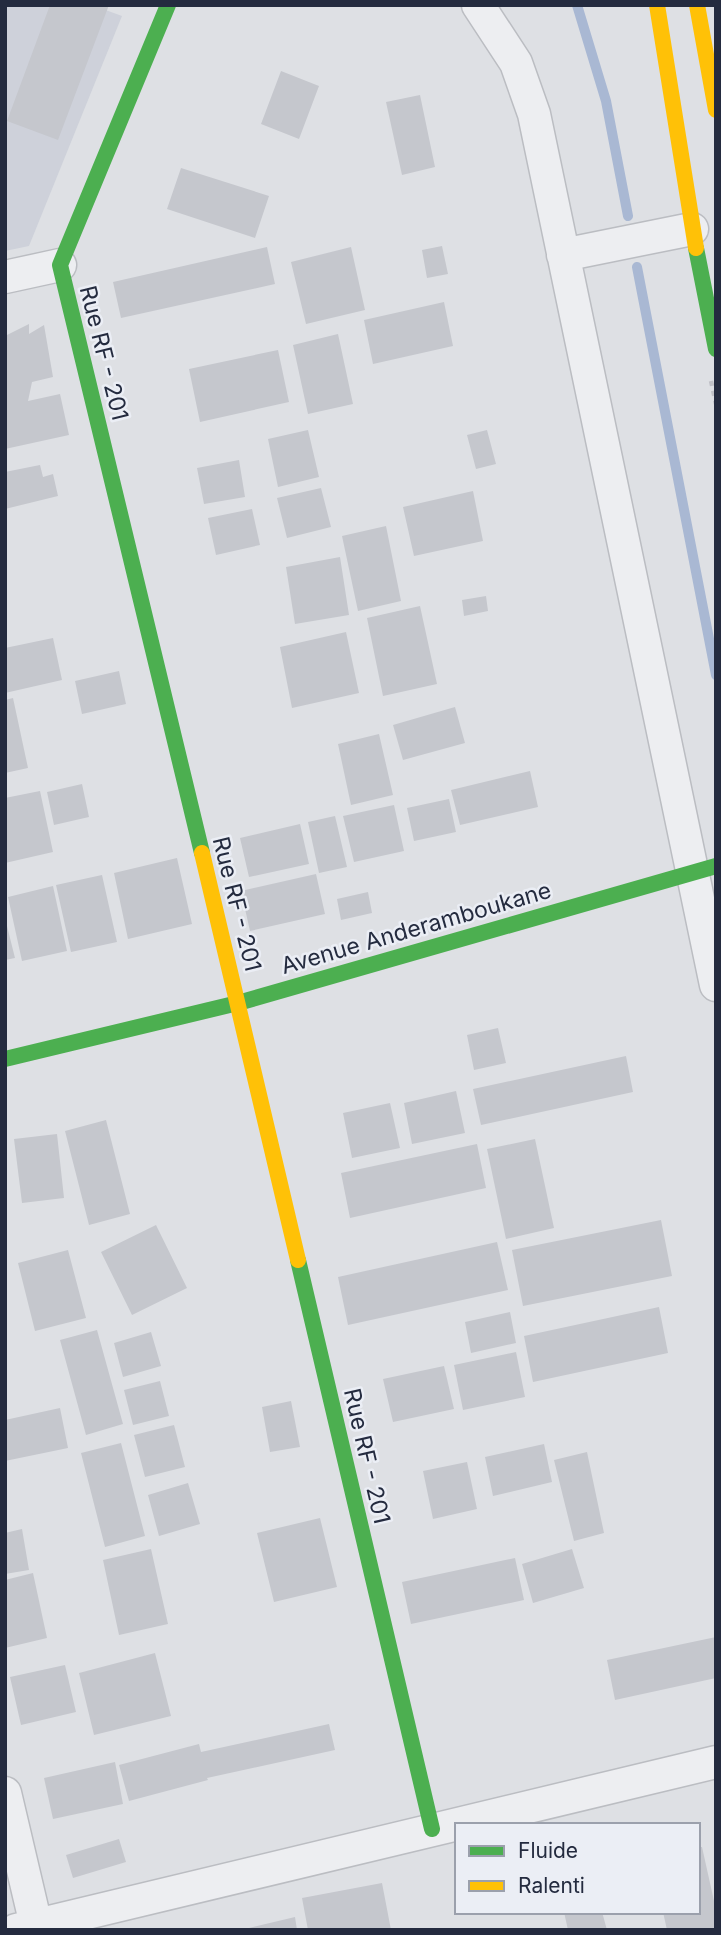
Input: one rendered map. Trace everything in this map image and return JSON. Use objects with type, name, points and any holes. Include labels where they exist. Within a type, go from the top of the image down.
[{"type":"street","name":"Rue RF - 201","points":[[168,5],[60,265],[238,1003],[432,1829]]},
{"type":"street","points":[[478,5],[516,63],[534,114],[563,255],[704,870],[716,985]]},
{"type":"street","points":[[657,5],[692,229],[716,349]]},
{"type":"street","points":[[697,5],[716,110]]},
{"type":"street","points":[[563,255],[692,229]]},
{"type":"street","points":[[5,277],[60,265]]},
{"type":"street","name":"Avenue Anderamboukane","points":[[5,1059],[238,1003],[704,870]]},
{"type":"street","points":[[457,1823],[716,1762]]},
{"type":"street","points":[[5,1793],[26,1927],[139,1916],[455,1824]]},
{"type":"shaded area","points":[[5,5],[92,5],[122,16],[29,246],[5,251]]},
{"type":"building","points":[[50,5],[109,5],[58,140],[7,121]]},
{"type":"building","points":[[281,71],[319,86],[299,139],[261,124]]},
{"type":"building","points":[[420,95],[435,167],[402,175],[386,102]]},
{"type":"building","points":[[181,168],[269,196],[255,238],[167,209]]},
{"type":"building","points":[[442,246],[448,274],[427,278],[422,250]]},
{"type":"building","points":[[267,247],[275,284],[121,318],[113,282]]},
{"type":"building","points":[[351,247],[365,310],[306,324],[291,262]]},
{"type":"building","points":[[444,302],[453,346],[373,364],[364,320]]},
{"type":"building","points":[[29,324],[29,334],[44,325],[53,377],[32,382],[28,401],[60,394],[69,435],[5,449],[5,336]]},
{"type":"building","points":[[338,334],[353,404],[308,414],[293,345]]},
{"type":"building","points":[[278,350],[289,402],[200,422],[189,369]]},
{"type":"building","points":[[308,430],[319,477],[278,487],[268,439]]},
{"type":"building","points":[[487,430],[496,464],[476,469],[467,435]]},
{"type":"building","points":[[239,460],[245,497],[204,504],[197,468]]},
{"type":"building","points":[[40,465],[43,477],[53,474],[58,496],[5,509],[5,472]]},
{"type":"building","points":[[321,488],[331,527],[287,538],[277,498]]},
{"type":"building","points":[[473,491],[483,541],[414,556],[403,507]]},
{"type":"building","points":[[252,509],[260,545],[216,555],[208,518]]},
{"type":"building","points":[[386,526],[401,601],[358,611],[342,536]]},
{"type":"building","points":[[340,557],[349,615],[295,624],[286,567]]},
{"type":"building","points":[[486,596],[488,611],[464,616],[462,600]]},
{"type":"building","points":[[420,606],[437,684],[383,696],[367,618]]},
{"type":"building","points":[[346,632],[359,693],[292,708],[280,647]]},
{"type":"building","points":[[53,638],[62,680],[5,693],[5,648]]},
{"type":"building","points":[[119,671],[126,704],[82,714],[75,681]]},
{"type":"building","points":[[13,698],[28,768],[5,773],[5,700]]},
{"type":"building","points":[[455,707],[465,743],[403,760],[393,725]]},
{"type":"building","points":[[379,734],[393,795],[351,805],[338,744]]},
{"type":"building","points":[[530,771],[538,807],[460,825],[451,790]]},
{"type":"building","points":[[82,784],[89,817],[54,825],[47,792]]},
{"type":"building","points":[[40,791],[53,852],[5,863],[5,798]]},
{"type":"building","points":[[449,799],[456,832],[414,841],[407,808]]},
{"type":"building","points":[[394,805],[404,851],[354,862],[343,816]]},
{"type":"building","points":[[335,816],[347,867],[319,873],[308,822]]},
{"type":"building","points":[[300,824],[309,864],[249,877],[240,838]]},
{"type":"building","points":[[177,858],[192,924],[128,939],[114,873]]},
{"type":"building","points":[[316,874],[325,914],[250,931],[241,891]]},
{"type":"building","points":[[102,875],[117,942],[71,952],[56,885]]},
{"type":"building","points":[[53,886],[67,951],[22,961],[8,897]]},
{"type":"building","points":[[368,892],[372,913],[341,920],[337,899]]},
{"type":"building","points":[[5,918],[15,958],[5,960]]},
{"type":"building","points":[[498,1028],[506,1063],[474,1070],[467,1035]]},
{"type":"building","points":[[626,1056],[633,1092],[481,1125],[473,1089]]},
{"type":"building","points":[[456,1091],[465,1133],[412,1144],[404,1103]]},
{"type":"building","points":[[390,1103],[400,1148],[352,1158],[343,1113]]},
{"type":"building","points":[[106,1120],[130,1214],[89,1225],[65,1131]]},
{"type":"building","points":[[57,1134],[64,1198],[22,1203],[14,1139]]},
{"type":"building","points":[[535,1139],[554,1228],[506,1239],[487,1149]]},
{"type":"building","points":[[477,1144],[486,1188],[350,1218],[341,1173]]},
{"type":"building","points":[[661,1220],[672,1276],[523,1306],[512,1250]]},
{"type":"building","points":[[156,1225],[187,1288],[132,1315],[101,1252]]},
{"type":"building","points":[[497,1242],[508,1290],[348,1325],[338,1277]]},
{"type":"building","points":[[68,1250],[86,1318],[35,1331],[18,1263]]},
{"type":"building","points":[[659,1307],[668,1353],[533,1382],[524,1336]]},
{"type":"building","points":[[510,1312],[516,1343],[471,1353],[465,1322]]},
{"type":"building","points":[[97,1330],[123,1424],[86,1435],[60,1340]]},
{"type":"building","points":[[151,1332],[161,1366],[123,1377],[114,1343]]},
{"type":"building","points":[[516,1352],[525,1397],[463,1410],[454,1365]]},
{"type":"building","points":[[444,1366],[454,1409],[393,1422],[383,1379]]},
{"type":"building","points":[[160,1381],[169,1416],[133,1425],[124,1390]]},
{"type":"building","points":[[291,1401],[300,1447],[270,1452],[262,1407]]},
{"type":"building","points":[[60,1408],[68,1448],[5,1461],[5,1420]]},
{"type":"building","points":[[174,1425],[185,1467],[145,1477],[134,1435]]},
{"type":"building","points":[[121,1443],[145,1536],[105,1547],[81,1453]]},
{"type":"building","points":[[544,1444],[552,1482],[493,1496],[485,1457]]},
{"type":"building","points":[[587,1452],[604,1533],[574,1541],[554,1460]]},
{"type":"building","points":[[467,1462],[477,1509],[433,1519],[423,1471]]},
{"type":"building","points":[[188,1483],[200,1524],[159,1536],[148,1495]]},
{"type":"building","points":[[320,1518],[337,1587],[274,1602],[257,1533]]},
{"type":"building","points":[[22,1529],[29,1570],[5,1574],[5,1533]]},
{"type":"building","points":[[151,1549],[168,1624],[119,1635],[103,1560]]},
{"type":"building","points":[[572,1549],[584,1588],[533,1603],[522,1564]]},
{"type":"building","points":[[515,1558],[524,1600],[411,1624],[402,1582]]},
{"type":"building","points":[[33,1573],[47,1638],[5,1648],[5,1580]]},
{"type":"building","points":[[716,1637],[716,1678],[615,1700],[607,1660]]},
{"type":"building","points":[[155,1653],[171,1716],[94,1735],[79,1673]]},
{"type":"building","points":[[65,1665],[76,1712],[21,1725],[10,1677]]},
{"type":"building","points":[[329,1724],[335,1750],[207,1778],[208,1780],[129,1801],[119,1765],[199,1744],[201,1752]]},
{"type":"building","points":[[115,1762],[123,1804],[53,1819],[44,1778]]},
{"type":"building","points":[[119,1839],[126,1862],[73,1878],[66,1855]]},
{"type":"building","points":[[702,1847],[716,1910],[716,1930],[667,1930],[663,1914],[700,1914]]},
{"type":"building","points":[[382,1883],[391,1930],[308,1930],[302,1898]]},
{"type":"building","points":[[564,1914],[603,1914],[607,1930],[568,1930]]},
{"type":"building","points":[[295,1917],[297,1930],[245,1930],[245,1929]]},
{"type":"waterway","points":[[577,5],[606,101],[628,216]]},
{"type":"waterway","points":[[637,267],[716,675]]},
{"type":"traffic: fast","points":[[168,5],[60,265],[202,853]]},
{"type":"traffic: fast","points":[[696,248],[716,349]]},
{"type":"traffic: fast","points":[[5,1059],[238,1003],[716,866]]},
{"type":"traffic: fast","points":[[298,1260],[432,1829]]},
{"type":"traffic: slow","points":[[657,5],[696,248]]},
{"type":"traffic: slow","points":[[697,5],[716,110]]},
{"type":"traffic: slow","points":[[202,853],[298,1260]]}]
